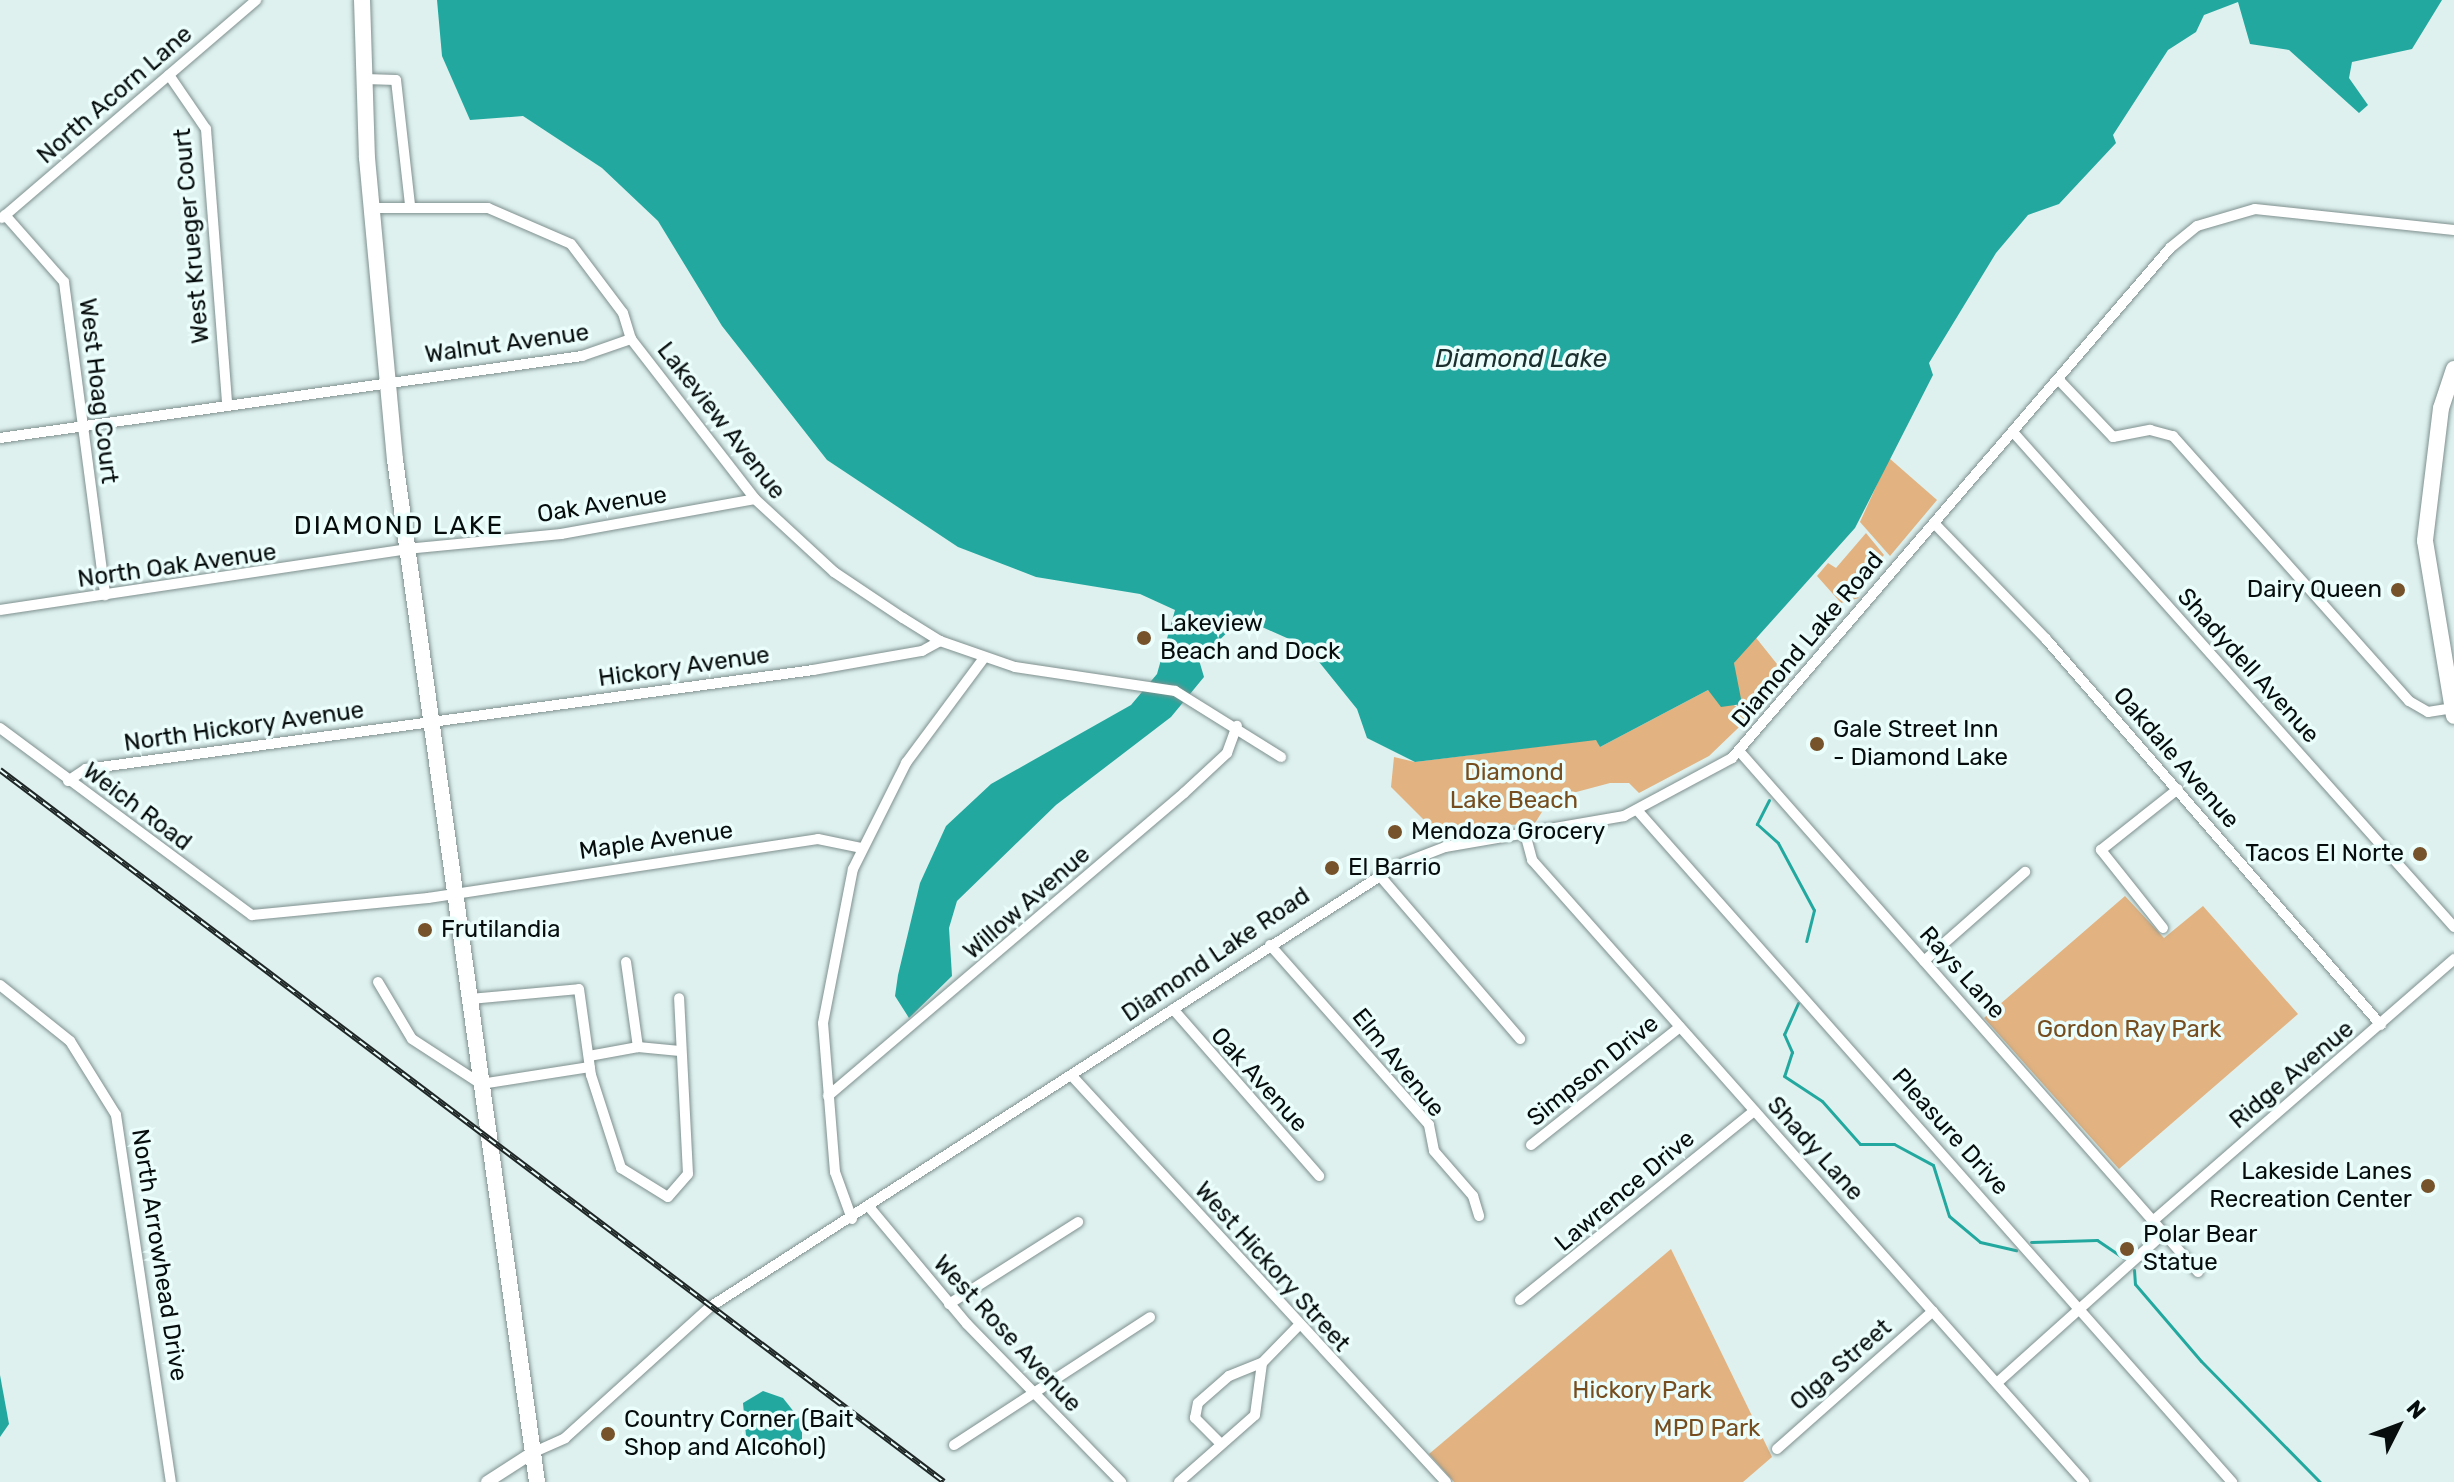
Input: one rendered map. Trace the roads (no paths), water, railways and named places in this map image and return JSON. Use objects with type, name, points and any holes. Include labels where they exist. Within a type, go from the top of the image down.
[{"type":"main road","points":[[362,0],[372,208],[406,549],[537,1482]]},
{"type":"main road","points":[[2453,712],[2426,499],[2454,369]]},
{"type":"street","name":"North Acorn Lane","points":[[2,217],[256,0]]},
{"type":"street","name":"West Krueger Court","points":[[169,75],[206,129],[227,403]]},
{"type":"street","points":[[365,79],[396,80],[410,205]]},
{"type":"street","name":"Lakeview Avenue","points":[[372,208],[410,205],[488,208],[545,227],[596,273],[623,313],[631,339],[755,499],[834,572],[940,641],[984,658],[1079,680],[1141,684],[1192,699],[1281,757]]},
{"type":"street","name":"Diamond Lake Road","points":[[487,1482],[532,1453],[565,1438],[695,1318],[870,1208],[1380,876],[1440,848],[1526,837],[1637,810],[1740,752],[2170,248],[2225,213],[2255,209],[2454,230]]},
{"type":"street","name":"West Hoag Court","points":[[2,217],[64,282],[80,423],[105,595]]},
{"type":"street","name":"Walnut Avenue","points":[[0,438],[80,423],[582,356],[631,339]]},
{"type":"street","points":[[2058,379],[2113,437],[2150,430],[2173,436],[2409,701],[2428,712],[2453,712]]},
{"type":"street","name":"Shadydell Avenue","points":[[2013,432],[2454,927]]},
{"type":"street","name":"Oak Avenue","points":[[406,549],[561,534],[755,499]]},
{"type":"street","name":"Oakdale Avenue","points":[[1935,524],[2178,789],[2381,1025]]},
{"type":"street","name":"North Oak Avenue","points":[[0,610],[406,549]]},
{"type":"street","name":"Hickory Avenue","points":[[430,722],[828,667],[922,651],[940,641]]},
{"type":"street","points":[[852,1219],[835,1172],[823,1023],[862,848],[906,763],[984,658]]},
{"type":"street","name":"North Hickory Avenue","points":[[68,781],[86,769],[430,722]]},
{"type":"street","name":"Willow Avenue","points":[[828,1096],[1184,793],[1227,753],[1237,726]]},
{"type":"street","name":"Weich Road","points":[[0,728],[252,915]]},
{"type":"street","name":"Rays Lane","points":[[1740,752],[2154,1220]]},
{"type":"street","points":[[2163,928],[2116,873],[2101,850],[2178,789]]},
{"type":"street","name":"Pleasure Drive","points":[[1637,810],[2232,1482]]},
{"type":"street","name":"Shady Lane","points":[[1526,837],[1532,860],[2084,1482]]},
{"type":"street","name":"Maple Avenue","points":[[252,915],[455,891],[818,839],[862,848]]},
{"type":"street","points":[[1924,961],[2025,872]]},
{"type":"street","points":[[1380,876],[1520,1039]]},
{"type":"street","name":"Elm Avenue","points":[[1270,945],[1429,1125],[1434,1151],[1473,1196],[1479,1216]]},
{"type":"street","name":"Ridge Avenue","points":[[2154,1220],[2454,959]]},
{"type":"street","points":[[626,962],[638,1047]]},
{"type":"street","points":[[378,982],[412,1039],[481,1084],[590,1062],[638,1047],[680,1051]]},
{"type":"street","name":"North Arrowhead Drive","points":[[0,985],[70,1041],[116,1115],[171,1482]]},
{"type":"street","points":[[470,999],[579,989],[590,1062],[621,1168],[668,1197],[688,1174],[679,998]]},
{"type":"street","name":"Oak Avenue","points":[[1173,1009],[1319,1176]]},
{"type":"street","name":"Simpson Drive","points":[[1531,1145],[1680,1027]]},
{"type":"street","name":"West Hickory Street","points":[[1072,1076],[1297,1327],[1446,1482]]},
{"type":"street","name":"Lawrence Drive","points":[[1520,1300],[1754,1111]]},
{"type":"street","name":"West Rose Avenue","points":[[870,1208],[949,1304],[1121,1482]]},
{"type":"street","points":[[2154,1220],[2198,1272]]},
{"type":"street","points":[[949,1304],[1078,1222]]},
{"type":"street","points":[[1997,1383],[2163,1234]]},
{"type":"street","name":"Olga Street","points":[[1777,1449],[1933,1311]]},
{"type":"street","points":[[954,1445],[1030,1391],[1150,1317]]},
{"type":"street","points":[[1221,1444],[1195,1418],[1198,1403],[1229,1376],[1262,1363],[1297,1327]]},
{"type":"street","points":[[1179,1482],[1258,1410],[1262,1363]]},
{"type":"water","name":"Diamond Lake","points":[[437,0],[2442,0],[2412,49],[2352,62],[2349,78],[2368,105],[2359,113],[2289,50],[2250,44],[2238,2],[2204,15],[2196,32],[2168,50],[2113,135],[2116,143],[2059,204],[2028,215],[1996,253],[1929,363],[1933,375],[1855,528],[1734,663],[1742,704],[1721,707],[1708,690],[1600,747],[1596,740],[1415,762],[1367,738],[1357,709],[1307,647],[1242,618],[1199,660],[1204,677],[1171,717],[1056,805],[957,901],[949,928],[952,976],[909,1018],[895,996],[898,975],[920,883],[946,826],[991,784],[1131,705],[1157,674],[1175,610],[1140,594],[1036,577],[958,547],[827,460],[722,326],[658,221],[602,168],[523,116],[470,120],[442,56]]},
{"type":"water","points":[[0,1375],[9,1424],[0,1437]]},
{"type":"water","points":[[763,1391],[783,1398],[802,1422],[802,1444],[788,1450],[746,1436],[743,1403]]},
{"type":"waterway","points":[[1769,800],[1757,824],[1778,843],[1814,910],[1806,941]]},
{"type":"waterway","points":[[1798,1003],[1784,1034],[1792,1052],[1784,1076],[1822,1101],[1860,1144],[1894,1144],[1933,1165],[1949,1216],[1980,1242],[2016,1250]]},
{"type":"waterway","points":[[2031,1242],[2097,1240],[2124,1258]]},
{"type":"waterway","points":[[2134,1270],[2135,1284],[2201,1361],[2320,1482]]},
{"type":"railway","points":[[0,770],[944,1482]]},
{"type":"place","name":"Dairy Queen","points":[[2398,590]]},
{"type":"place","name":"Lakeview Beach and Dock","points":[[1144,638]]},
{"type":"place","name":"Gale Street Inn - Diamond Lake","points":[[1817,744]]},
{"type":"place","name":"Mendoza Grocery","points":[[1395,832]]},
{"type":"place","name":"Tacos El Norte","points":[[2420,854]]},
{"type":"place","name":"El Barrio","points":[[1332,868]]},
{"type":"place","name":"Frutilandia","points":[[425,930]]},
{"type":"place","name":"Lakeside Lanes Recreation Center","points":[[2428,1186]]},
{"type":"place","name":"Polar Bear Statue","points":[[2127,1249]]},
{"type":"place","name":"Country Corner (Bait Shop and Alcohol)","points":[[608,1434]]},
{"type":"district","name":"DIAMOND LAKE","points":[[399,526]]},
{"type":"park label","name":"Diamond Lake Beach","points":[[1514,787]]},
{"type":"park label","name":"Gordon Ray Park","points":[[2129,1030]]},
{"type":"park label","name":"Hickory Park","points":[[1642,1391]]},
{"type":"park label","name":"MPD Park","points":[[1707,1429]]}]
